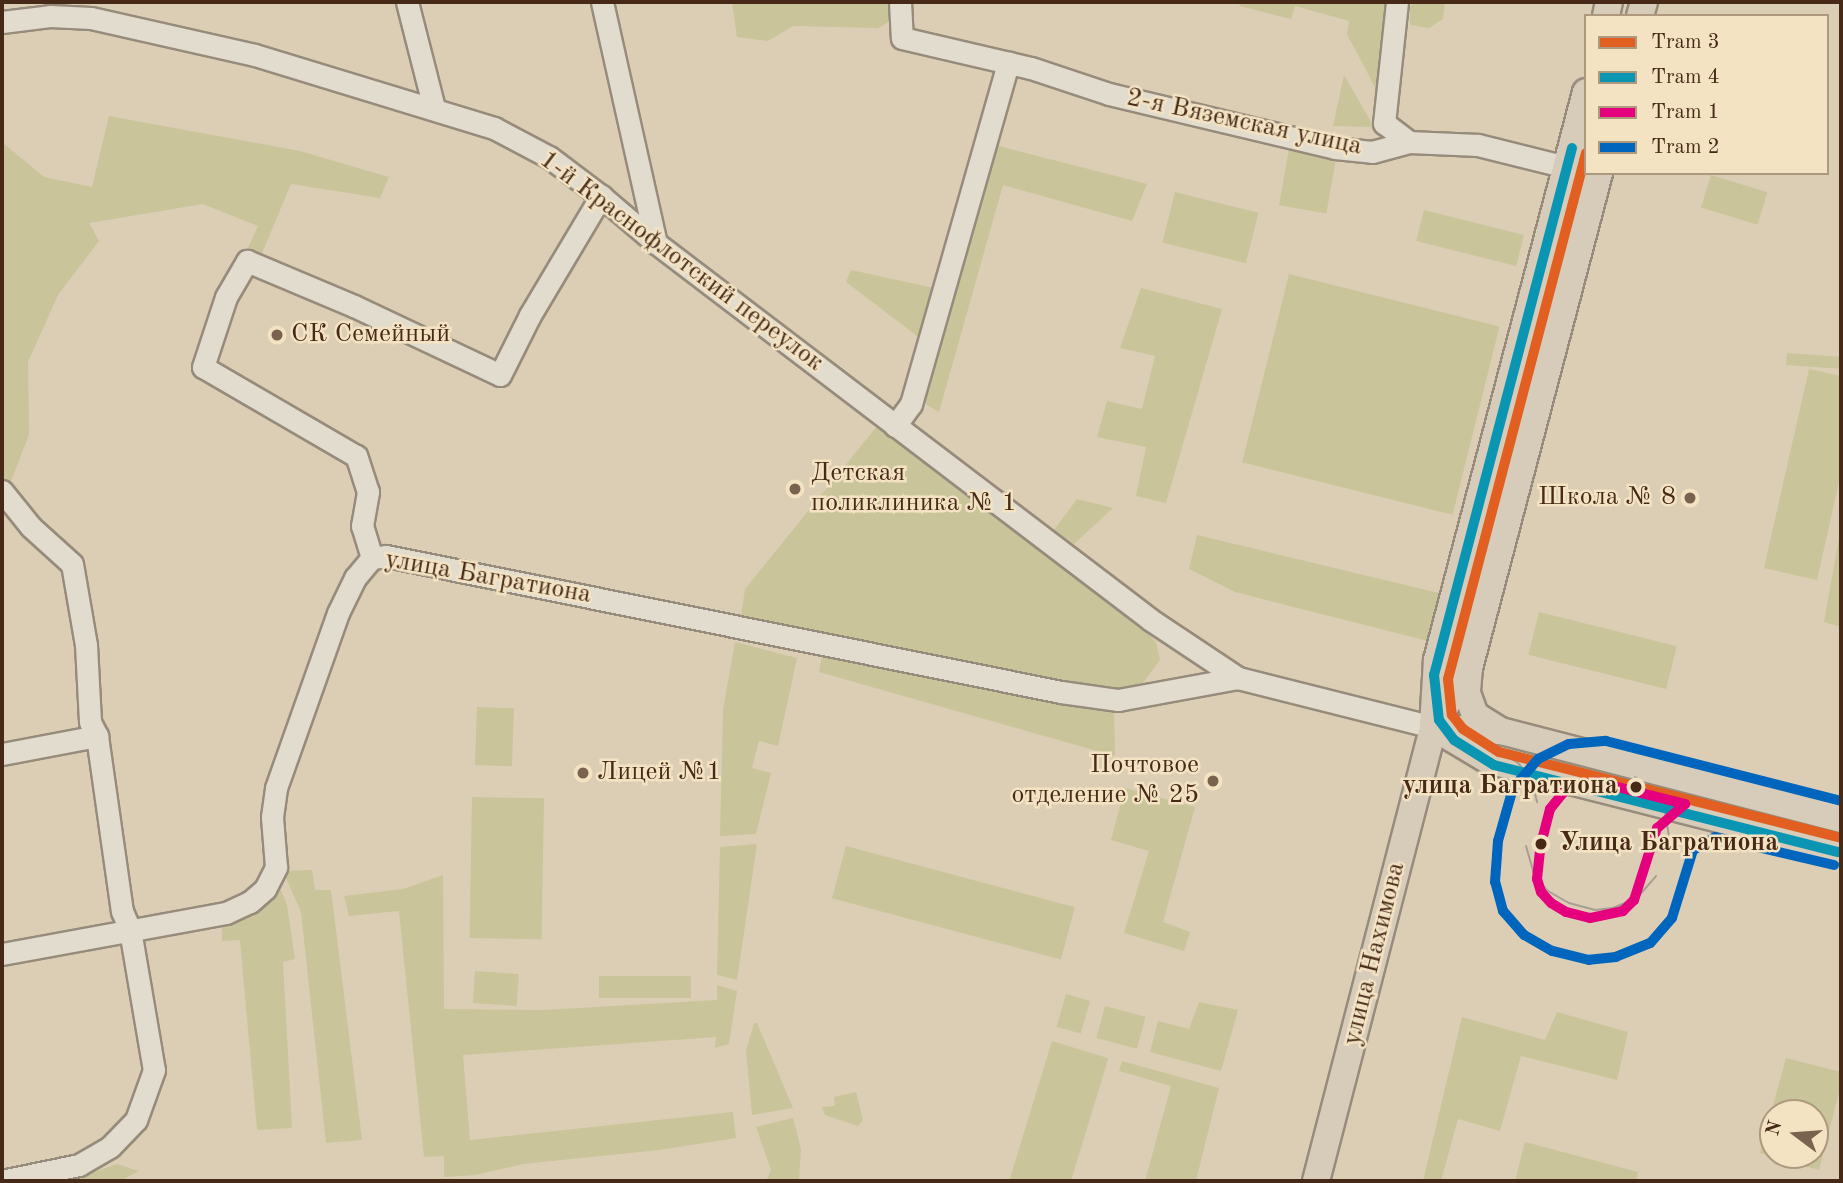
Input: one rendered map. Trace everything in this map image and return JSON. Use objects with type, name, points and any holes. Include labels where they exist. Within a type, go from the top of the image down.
[{"type":"main road","name":"улица Нахимова","points":[[1433,727],[1469,668],[1587,175]]},
{"type":"main road","name":"улица Нахимова","points":[[1316,1181],[1433,727],[1437,660],[1587,175]]},
{"type":"main road","points":[[1469,668],[1467,693],[1475,715],[1500,732]]},
{"type":"main road","name":"улица Багратиона","points":[[1433,727],[1500,732],[1841,819]]},
{"type":"main road","name":"улица Багратиона","points":[[1433,727],[1488,760],[1841,850]]},
{"type":"street","points":[[407,2],[434,108]]},
{"type":"street","points":[[602,2],[656,243]]},
{"type":"street","name":"2-я Вяземская улица","points":[[900,2],[902,38],[1008,63],[1109,94],[1335,148],[1372,152],[1409,142],[1478,145],[1584,171]]},
{"type":"street","points":[[1398,2],[1384,123],[1409,142]]},
{"type":"street","name":"1-й Краснофлотский переулок","points":[[2,22],[50,16],[91,18],[133,26],[255,55],[434,108],[494,128],[527,145],[549,157],[601,196],[656,243],[1151,621],[1238,678]]},
{"type":"street","points":[[895,426],[911,404],[1008,63]]},
{"type":"street","points":[[372,558],[362,526],[368,492],[356,456],[203,367],[226,297],[247,261],[354,306],[500,375],[530,315],[601,196]]},
{"type":"street","points":[[2,491],[31,527],[72,564],[86,645],[90,723],[97,736],[122,911],[130,930],[154,1070],[135,1120],[110,1147],[79,1165],[2,1181]]},
{"type":"street","name":"улица Багратиона","points":[[2,954],[226,913],[250,902],[265,889],[276,867],[272,817],[279,776],[306,710],[338,612],[355,578],[372,558],[386,556],[1061,692],[1118,700],[1238,678],[1433,727]]},
{"type":"street","points":[[2,754],[97,736]]},
{"type":"shaded area","points":[[732,2],[893,2],[894,19],[878,28],[793,26],[768,41],[737,37]]},
{"type":"shaded area","points":[[1238,2],[1391,2],[1378,93],[1347,34],[1349,21],[1295,6],[1291,19],[1240,6]]},
{"type":"shaded area","points":[[1416,2],[1445,2],[1443,19],[1429,28],[1410,25],[1410,6]]},
{"type":"shaded area","points":[[1344,75],[1374,127],[1333,126]]},
{"type":"shaded area","points":[[109,116],[300,151],[389,177],[380,198],[291,184],[260,258],[246,252],[258,226],[203,204],[89,223],[99,241],[58,295],[28,362],[29,435],[11,481],[22,506],[2,482],[2,142],[44,177],[92,187]]},
{"type":"shaded area","points":[[991,144],[1147,184],[1132,221],[1003,185],[939,412],[921,401]]},
{"type":"shaded area","points":[[1289,149],[1336,157],[1326,213],[1279,205]]},
{"type":"shaded area","points":[[1711,175],[1767,192],[1757,225],[1701,208]]},
{"type":"shaded area","points":[[1175,192],[1258,213],[1246,263],[1162,242]]},
{"type":"shaded area","points":[[1424,210],[1524,235],[1516,266],[1416,241]]},
{"type":"shaded area","points":[[851,270],[934,288],[921,339],[846,282]]},
{"type":"shaded area","points":[[1289,274],[1500,326],[1453,515],[1242,462]]},
{"type":"shaded area","points":[[1141,288],[1222,309],[1166,503],[1136,496],[1146,447],[1097,437],[1107,401],[1142,409],[1155,356],[1120,348]]},
{"type":"shaded area","points":[[1787,353],[1841,357],[1840,369],[1786,365]]},
{"type":"shaded area","points":[[1809,369],[1841,376],[1841,473],[1817,580],[1764,568]]},
{"type":"shaded area","points":[[878,425],[1128,615],[1156,642],[1160,660],[1143,683],[1122,693],[1104,694],[741,617],[745,589]]},
{"type":"shaded area","points":[[1077,499],[1113,508],[1074,544],[1054,530]]},
{"type":"shaded area","points":[[1841,527],[1841,627],[1824,622]]},
{"type":"shaded area","points":[[1197,535],[1447,595],[1436,643],[1235,592],[1189,569]]},
{"type":"shaded area","points":[[1539,612],[1677,646],[1666,689],[1528,655]]},
{"type":"shaded area","points":[[735,642],[797,658],[778,746],[759,741],[752,768],[771,773],[756,834],[720,836],[723,710]]},
{"type":"shaded area","points":[[823,650],[1114,709],[1115,756],[819,672]]},
{"type":"shaded area","points":[[477,707],[514,708],[512,766],[475,765]]},
{"type":"shaded area","points":[[1125,788],[1195,807],[1163,922],[1190,932],[1184,951],[1124,933],[1149,851],[1111,840]]},
{"type":"shaded area","points":[[472,797],[544,798],[542,939],[470,938]]},
{"type":"shaded area","points":[[757,844],[737,980],[717,975],[720,847]]},
{"type":"shaded area","points":[[846,846],[1075,907],[1061,960],[832,898]]},
{"type":"shaded area","points":[[312,870],[315,890],[331,890],[362,1140],[326,1143],[301,912],[283,871]]},
{"type":"shaded area","points":[[443,875],[444,1009],[544,1010],[717,1000],[717,985],[737,991],[729,1044],[715,1048],[716,1037],[463,1055],[470,1140],[733,1112],[736,1138],[659,1150],[523,1164],[475,1175],[444,1177],[444,1156],[424,1157],[399,911],[349,916],[344,896],[403,889]]},
{"type":"shaded area","points":[[278,883],[287,905],[295,959],[283,962],[292,1128],[257,1130],[240,940],[222,941],[222,924]]},
{"type":"shaded area","points":[[475,971],[519,974],[517,1006],[473,1003]]},
{"type":"shaded area","points":[[599,976],[691,976],[691,998],[599,998]]},
{"type":"shaded area","points":[[1066,994],[1090,1001],[1081,1034],[1057,1027]]},
{"type":"shaded area","points":[[1199,1002],[1238,1010],[1221,1071],[1150,1052],[1158,1021],[1189,1029]]},
{"type":"shaded area","points":[[1105,1006],[1146,1017],[1137,1049],[1096,1038]]},
{"type":"shaded area","points":[[1557,1012],[1628,1032],[1617,1080],[1521,1056],[1500,1131],[1458,1119],[1441,1181],[1423,1181],[1462,1017],[1545,1040]]},
{"type":"shaded area","points":[[754,1023],[757,1023],[793,1108],[752,1115],[746,1051]]},
{"type":"shaded area","points":[[1052,1041],[1108,1058],[1071,1181],[1010,1180]]},
{"type":"shaded area","points":[[1786,1058],[1841,1072],[1841,1085],[1829,1131],[1829,1099],[1775,1099]]},
{"type":"shaded area","points":[[1122,1061],[1219,1088],[1196,1181],[1145,1181],[1171,1086],[1119,1071]]},
{"type":"shaded area","points":[[856,1092],[863,1120],[858,1126],[825,1115],[822,1107],[835,1106],[834,1097]]},
{"type":"shaded area","points":[[793,1118],[801,1149],[799,1181],[766,1181],[771,1170],[756,1127]]},
{"type":"shaded area","points":[[1525,1142],[1638,1172],[1636,1181],[1515,1181]]},
{"type":"shaded area","points":[[117,1164],[139,1171],[120,1181],[68,1181]]},
{"type":"tram line","name":"4","points":[[1572,148],[1434,675],[1439,720],[1454,740],[1494,765],[1838,852]]},
{"type":"tram line","name":"3","points":[[1584,161],[1448,679],[1452,715],[1463,729],[1499,752],[1841,838]]},
{"type":"tram line","name":"2","points":[[1834,865],[1715,837],[1693,850],[1672,918],[1650,943],[1616,957],[1589,960],[1552,951],[1524,935],[1503,911],[1495,882],[1498,841],[1513,788],[1538,759],[1569,744],[1606,741],[1841,801]]},
{"type":"tram line","points":[[1499,752],[1518,763],[1531,779],[1537,802]]},
{"type":"tram line","points":[[1635,777],[1655,791],[1664,805],[1669,835]]},
{"type":"tram line","name":"1","points":[[1598,782],[1685,804],[1657,828],[1634,900],[1623,911],[1590,918],[1566,912],[1551,903],[1541,892],[1537,879],[1540,848],[1550,809],[1564,792],[1580,785],[1598,782]]},
{"type":"tram line","points":[[1526,846],[1534,874],[1548,891],[1569,903],[1595,910],[1613,908],[1637,898],[1656,876]]},
{"type":"place","name":"СК Семейный","points":[[277,335]]},
{"type":"place","name":"Детская поликлиника № 1","points":[[795,489]]},
{"type":"place","name":"Школа № 8","points":[[1690,498]]},
{"type":"place","name":"Лицей №1","points":[[583,773]]},
{"type":"place","name":"Почтовое отделение № 25","points":[[1213,781]]},
{"type":"place","name":"улица Багратиона","points":[[1636,787]]},
{"type":"place","name":"Улица Багратиона","points":[[1541,844]]}]
